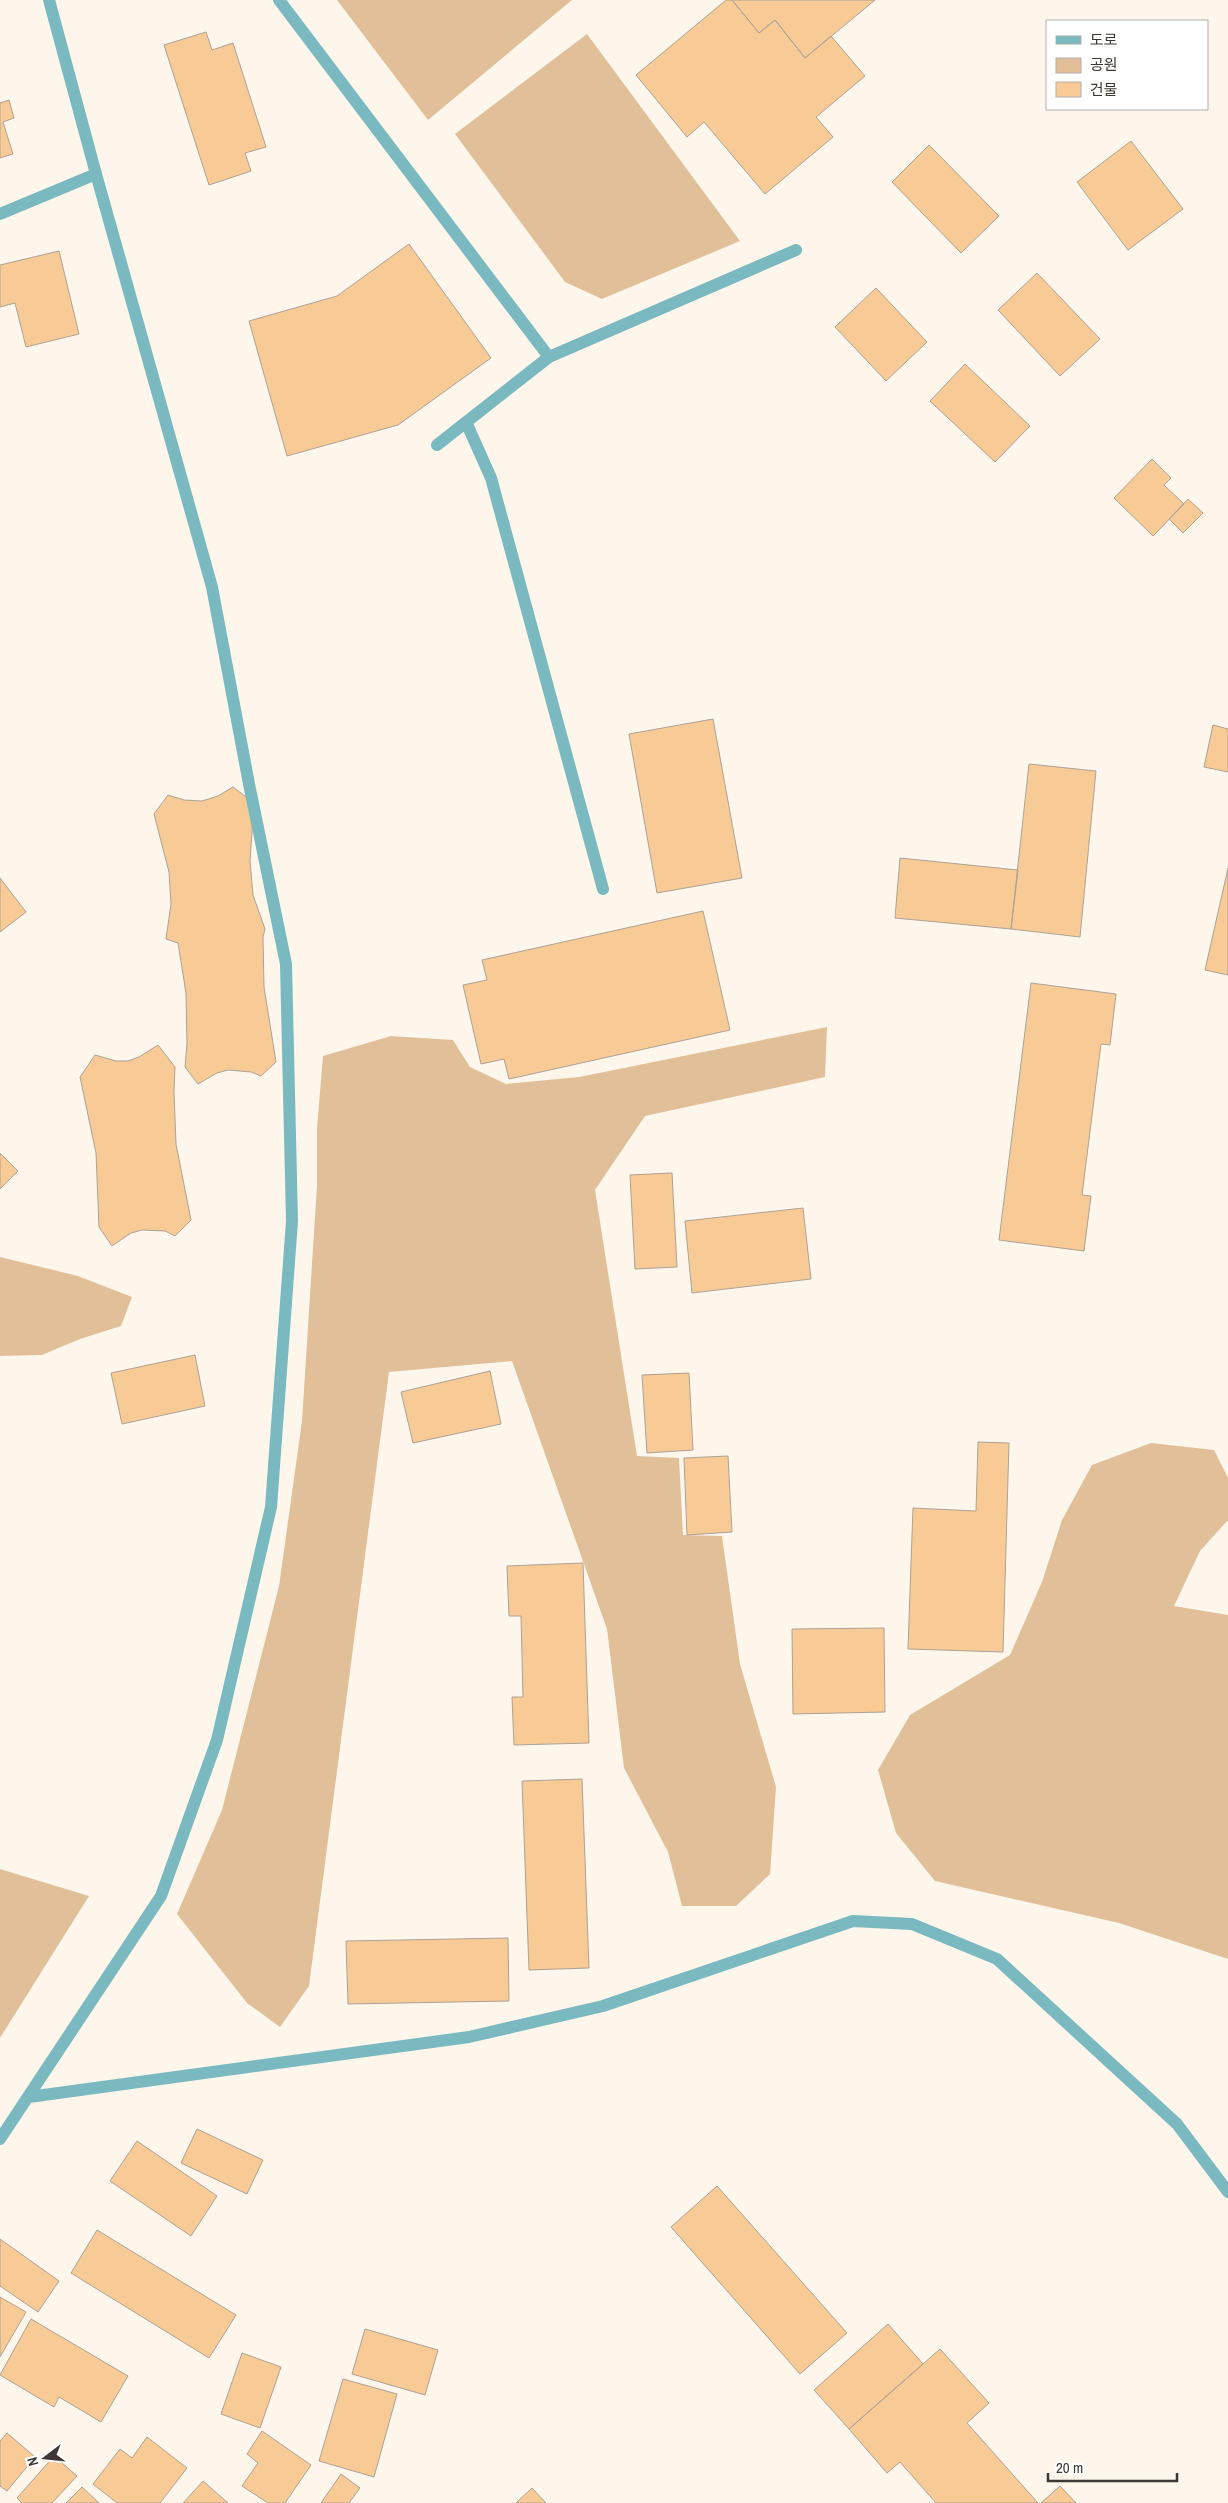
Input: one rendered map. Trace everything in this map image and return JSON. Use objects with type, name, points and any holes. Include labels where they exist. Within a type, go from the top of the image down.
[{"type":"street","points":[[0,2139],[161,1896],[217,1740],[271,1506],[292,1221],[286,964],[249,784],[212,587],[49,0]]},
{"type":"street","points":[[280,0],[549,357]]},
{"type":"street","points":[[0,214],[96,174]]},
{"type":"street","points":[[437,445],[549,357],[796,250]]},
{"type":"street","points":[[466,422],[491,478],[603,889]]},
{"type":"street","points":[[29,2097],[469,2037],[603,2006],[853,1921],[912,1924],[997,1959],[1177,2124],[1228,2192]]},
{"type":"green space","points":[[337,0],[572,0],[428,120]]},
{"type":"green space","points":[[587,34],[740,241],[602,299],[565,282],[455,134]]},
{"type":"green space","points":[[827,1027],[825,1077],[645,1116],[595,1190],[637,1456],[679,1458],[683,1535],[722,1536],[740,1664],[776,1787],[770,1874],[736,1906],[682,1906],[668,1852],[624,1768],[607,1629],[512,1361],[389,1372],[309,1986],[280,2027],[247,2003],[177,1914],[222,1810],[279,1586],[302,1421],[317,1185],[317,1128],[323,1056],[391,1036],[453,1040],[470,1067],[506,1084],[579,1077]]},
{"type":"green space","points":[[0,1257],[78,1276],[132,1297],[121,1326],[80,1339],[42,1355],[0,1356]]},
{"type":"green space","points":[[1151,1443],[1214,1450],[1228,1478],[1228,1520],[1200,1551],[1174,1606],[1228,1615],[1228,1959],[1119,1923],[935,1881],[896,1833],[878,1770],[910,1715],[1010,1655],[1042,1582],[1062,1520],[1092,1465]]},
{"type":"green space","points":[[0,1869],[89,1896],[0,2038]]},
{"type":"building","points":[[726,0],[732,0],[759,33],[775,20],[805,58],[831,36],[865,76],[816,117],[833,137],[765,194],[704,122],[687,137],[636,75]]},
{"type":"building","points":[[732,0],[875,0],[805,58],[775,20],[759,33]]},
{"type":"building","points":[[206,32],[212,50],[233,43],[266,147],[245,153],[251,171],[209,185],[164,45]]},
{"type":"building","points":[[9,100],[14,118],[3,122],[13,154],[0,158],[0,103]]},
{"type":"building","points":[[1131,141],[1183,209],[1128,250],[1077,182]]},
{"type":"building","points":[[929,145],[999,216],[961,253],[892,182]]},
{"type":"building","points":[[409,244],[491,358],[398,425],[287,456],[249,321],[337,296]]},
{"type":"building","points":[[59,251],[79,334],[26,347],[15,303],[0,307],[0,265]]},
{"type":"building","points":[[1037,273],[1100,339],[1060,376],[998,310]]},
{"type":"building","points":[[876,288],[927,342],[886,381],[835,327]]},
{"type":"building","points":[[965,364],[1030,426],[995,462],[930,401]]},
{"type":"building","points":[[1152,459],[1171,478],[1164,485],[1184,504],[1153,536],[1114,498]]},
{"type":"building","points":[[1188,499],[1203,513],[1183,533],[1169,519]]},
{"type":"building","points":[[713,719],[742,878],[657,893],[629,734]]},
{"type":"building","points":[[1213,725],[1228,729],[1228,772],[1204,767]]},
{"type":"building","points":[[1029,764],[1096,771],[1080,937],[1011,929]]},
{"type":"building","points":[[233,787],[254,803],[250,861],[253,895],[265,929],[263,937],[264,987],[276,1062],[261,1076],[251,1072],[228,1070],[217,1073],[198,1084],[185,1067],[187,1044],[186,993],[178,943],[166,939],[171,904],[169,872],[154,814],[168,795],[184,800],[202,801],[218,796]]},
{"type":"building","points":[[900,858],[1018,870],[1011,929],[895,918]]},
{"type":"building","points":[[1228,868],[1228,975],[1205,970]]},
{"type":"building","points":[[0,878],[26,912],[0,932]]},
{"type":"building","points":[[703,911],[730,1030],[509,1079],[504,1059],[481,1064],[463,985],[487,980],[482,960]]},
{"type":"building","points":[[1031,983],[1116,994],[1110,1045],[1101,1044],[1082,1195],[1091,1196],[1084,1251],[999,1240]]},
{"type":"building","points":[[158,1045],[175,1067],[176,1144],[191,1220],[175,1236],[165,1231],[142,1230],[131,1233],[112,1246],[99,1227],[96,1153],[80,1077],[95,1055],[116,1061],[128,1061],[139,1057]]},
{"type":"building","points":[[0,1153],[18,1171],[0,1189]]},
{"type":"building","points":[[672,1173],[677,1267],[635,1269],[630,1175]]},
{"type":"building","points":[[803,1208],[811,1279],[692,1293],[685,1221]]},
{"type":"building","points":[[195,1355],[205,1406],[122,1424],[111,1373]]},
{"type":"building","points":[[490,1371],[501,1424],[413,1443],[401,1392]]},
{"type":"building","points":[[689,1373],[693,1450],[647,1453],[642,1375]]},
{"type":"building","points":[[978,1442],[1009,1443],[1003,1652],[908,1649],[913,1508],[976,1511]]},
{"type":"building","points":[[728,1456],[732,1532],[687,1535],[684,1458]]},
{"type":"building","points":[[583,1563],[589,1743],[514,1745],[512,1697],[523,1697],[521,1616],[509,1616],[507,1566]]},
{"type":"building","points":[[884,1628],[885,1712],[793,1714],[792,1629]]},
{"type":"building","points":[[582,1779],[589,1968],[529,1970],[522,1781]]},
{"type":"building","points":[[508,1938],[509,2001],[348,2004],[346,1941]]},
{"type":"building","points":[[197,2129],[263,2160],[247,2194],[181,2163]]},
{"type":"building","points":[[137,2141],[217,2196],[191,2236],[110,2181]]},
{"type":"building","points":[[717,2186],[847,2333],[800,2374],[671,2227]]},
{"type":"building","points":[[97,2230],[236,2315],[209,2358],[71,2273]]},
{"type":"building","points":[[0,2239],[59,2281],[38,2312],[0,2286]]},
{"type":"building","points":[[0,2297],[26,2312],[0,2357]]},
{"type":"building","points":[[31,2319],[128,2376],[101,2422],[59,2397],[54,2407],[0,2375]]},
{"type":"building","points":[[888,2324],[923,2364],[849,2429],[814,2390]]},
{"type":"building","points":[[365,2329],[438,2350],[425,2395],[352,2374]]},
{"type":"building","points":[[940,2349],[989,2403],[967,2423],[1038,2503],[936,2503],[900,2462],[887,2473],[849,2429]]},
{"type":"building","points":[[242,2353],[281,2367],[260,2428],[221,2414]]},
{"type":"building","points":[[343,2379],[397,2394],[374,2477],[319,2461]]},
{"type":"building","points":[[262,2431],[311,2465],[285,2503],[268,2503],[242,2486],[258,2463],[247,2454]]},
{"type":"building","points":[[7,2433],[35,2457],[7,2491],[0,2486],[0,2441]]},
{"type":"building","points":[[147,2437],[187,2468],[160,2503],[117,2503],[93,2484],[120,2449],[132,2458]]},
{"type":"building","points":[[54,2456],[77,2476],[52,2503],[22,2503],[17,2498]]},
{"type":"building","points":[[341,2474],[360,2488],[349,2503],[321,2503]]},
{"type":"building","points":[[203,2481],[228,2503],[183,2503]]},
{"type":"building","points":[[1060,2486],[1076,2503],[1041,2503]]},
{"type":"building","points":[[82,2487],[99,2503],[66,2503]]},
{"type":"building","points":[[532,2488],[546,2503],[516,2503]]}]
